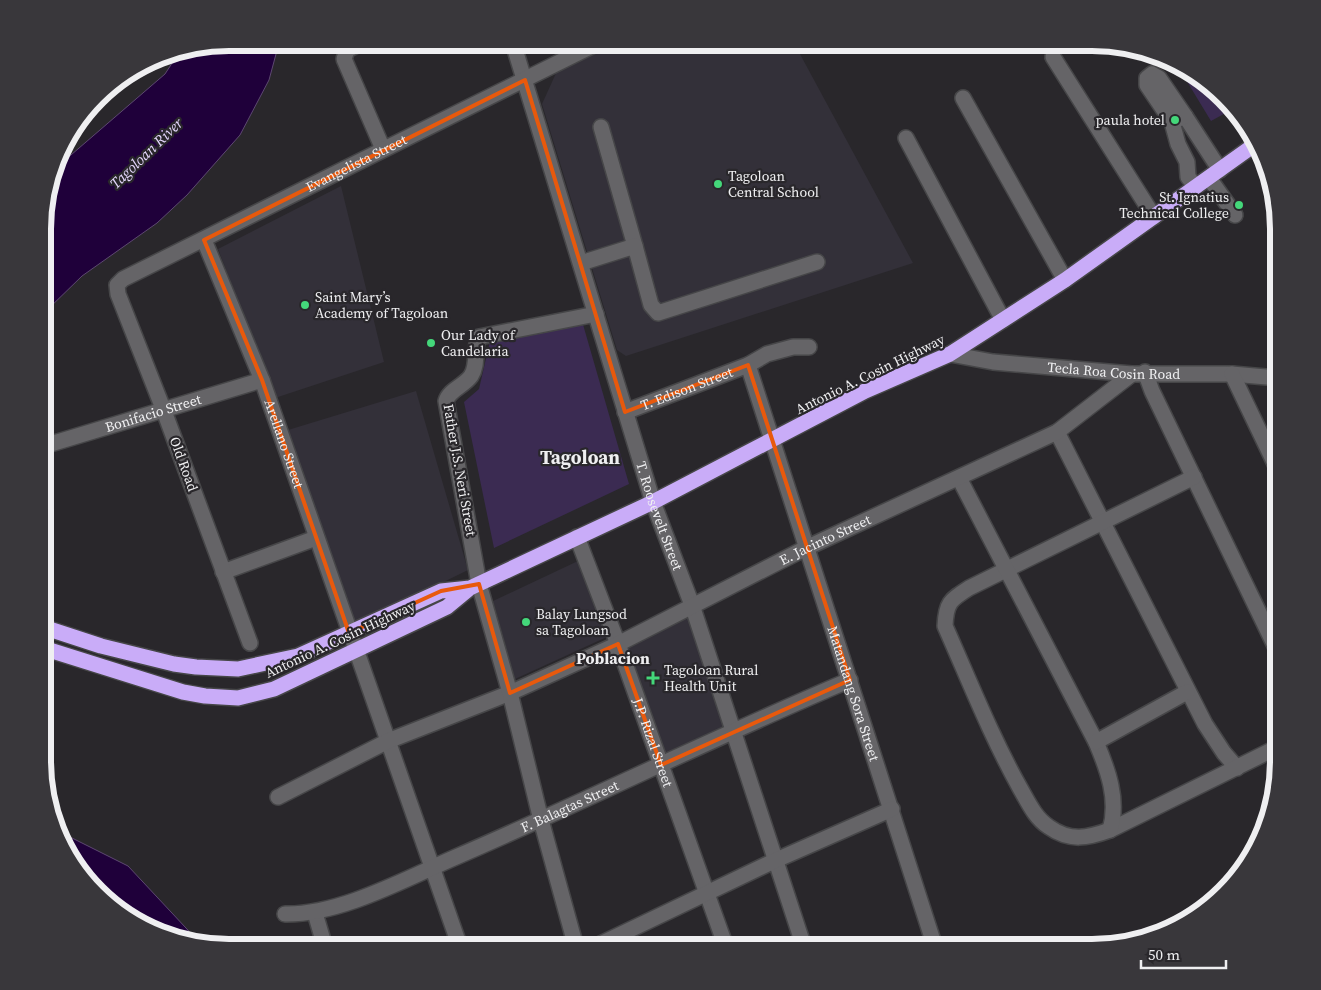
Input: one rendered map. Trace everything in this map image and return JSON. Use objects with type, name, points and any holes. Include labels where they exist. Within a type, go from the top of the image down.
[{"type":"highway","name":"Antonio A. Cosin Highway","points":[[52,651],[183,692],[205,696],[238,698],[274,689],[447,607],[475,586],[653,502],[866,391],[950,354],[1065,280],[1250,148]]},
{"type":"highway","name":"Antonio A. Cosin Highway","points":[[52,630],[101,646],[174,664],[238,669],[298,656],[441,591],[475,586]]},
{"type":"street","points":[[347,51],[344,59],[383,149]]},
{"type":"street","name":"T. Roosevelt Street","points":[[516,51],[653,502],[692,605],[774,861],[801,939]]},
{"type":"street","name":"Evangelista Street","points":[[117,285],[123,279],[581,51]]},
{"type":"street","points":[[1053,57],[1154,217]]},
{"type":"street","points":[[962,98],[1065,280]]},
{"type":"street","points":[[1196,187],[1188,177],[1186,162],[1178,144],[1179,119],[1207,148],[1215,174],[1235,215]]},
{"type":"street","points":[[601,127],[651,305],[658,313],[817,262]]},
{"type":"street","points":[[906,138],[1003,320]]},
{"type":"street","points":[[1186,162],[1207,148]]},
{"type":"street","name":"Arellano Street","points":[[204,240],[262,380],[355,651],[457,938]]},
{"type":"street","points":[[581,263],[635,246]]},
{"type":"street","name":"Old Road","points":[[117,285],[118,294],[164,411],[250,643]]},
{"type":"street","name":"Father J.S. Neri Street","points":[[475,586],[446,401],[448,396],[470,376],[475,366],[479,337],[596,314]]},
{"type":"street","name":"T. Edison Street","points":[[625,412],[748,366],[767,354],[793,347],[809,346]]},
{"type":"street","name":"Tecla Roa Cosin Road","points":[[950,354],[993,362],[1139,373],[1232,374],[1270,377]]},
{"type":"street","name":"Matandang Sora Street","points":[[748,366],[932,939]]},
{"type":"street","points":[[1139,373],[1152,391],[1269,634]]},
{"type":"street","name":"E. Jacinto Street","points":[[278,797],[388,741],[510,693],[618,644],[806,548],[1057,432],[1139,373]]},
{"type":"street","points":[[1232,374],[1270,452]]},
{"type":"street","name":"Bonifacio Street","points":[[51,444],[262,380]]},
{"type":"street","points":[[1057,432],[1188,692],[1214,739],[1237,768]]},
{"type":"street","points":[[1194,477],[1006,570],[954,598],[946,608],[945,626],[1002,756],[1037,817],[1049,828],[1071,837],[1088,838],[1110,830],[1269,752]]},
{"type":"street","points":[[959,478],[1096,742],[1108,770],[1113,793],[1114,817],[1110,830]]},
{"type":"street","name":"J.P. Rizal Street","points":[[577,537],[618,644],[723,939]]},
{"type":"street","points":[[223,572],[316,538]]},
{"type":"street","points":[[475,586],[510,693],[540,820],[574,938]]},
{"type":"street","name":"F. Balagtas Street","points":[[285,914],[315,913],[348,902],[433,867],[661,765],[733,730],[850,680]]},
{"type":"street","points":[[1096,742],[1188,692]]},
{"type":"street","points":[[611,938],[706,892],[892,809]]},
{"type":"street","points":[[315,913],[322,938]]},
{"type":"highlighted area","points":[[525,80],[625,412],[748,365],[850,680],[661,765],[618,644],[510,693],[479,584],[441,591],[349,633],[262,380],[204,240]]},
{"type":"shaded area","name":"Tagoloan Central School","points":[[598,51],[799,52],[913,263],[626,356],[617,350],[542,104],[557,71]]},
{"type":"shaded area","points":[[1184,77],[1209,95],[1226,113],[1211,121]]},
{"type":"shaded area","name":"Saint Mary’s Academy of Tagoloan","points":[[341,186],[384,362],[275,398],[218,249]]},
{"type":"shaded area","points":[[582,321],[629,484],[494,548],[464,402],[479,389],[490,341]]},
{"type":"shaded area","points":[[416,391],[468,570],[354,626],[288,430]]},
{"type":"shaded area","points":[[578,561],[609,636],[515,679],[493,601]]},
{"type":"shaded area","points":[[687,616],[725,727],[662,755],[625,645]]},
{"type":"water","name":"Tagoloan River","points":[[229,51],[277,51],[269,80],[240,135],[187,195],[157,223],[82,276],[51,306],[51,229],[53,206],[57,183],[66,160],[165,74],[174,60],[183,57]]},
{"type":"water","points":[[68,836],[128,866],[192,935],[150,920],[130,909],[112,895],[81,860]]},
{"type":"place","name":"paula hotel","points":[[1175,120]]},
{"type":"place","name":"Tagoloan Central School","points":[[718,184]]},
{"type":"place","name":"St. Ignatius Technical College","points":[[1239,205]]},
{"type":"place","name":"Saint Mary’s Academy of Tagoloan","points":[[305,305]]},
{"type":"place","name":"Our Lady of Candelaria","points":[[431,343]]},
{"type":"place","name":"Balay Lungsod sa Tagoloan","points":[[526,622]]},
{"type":"place","name":"Tagoloan Rural Health Unit","points":[[653,678]]},
{"type":"district","name":"Tagoloan","points":[[580,457]]},
{"type":"district","name":"Poblacion","points":[[613,658]]}]
